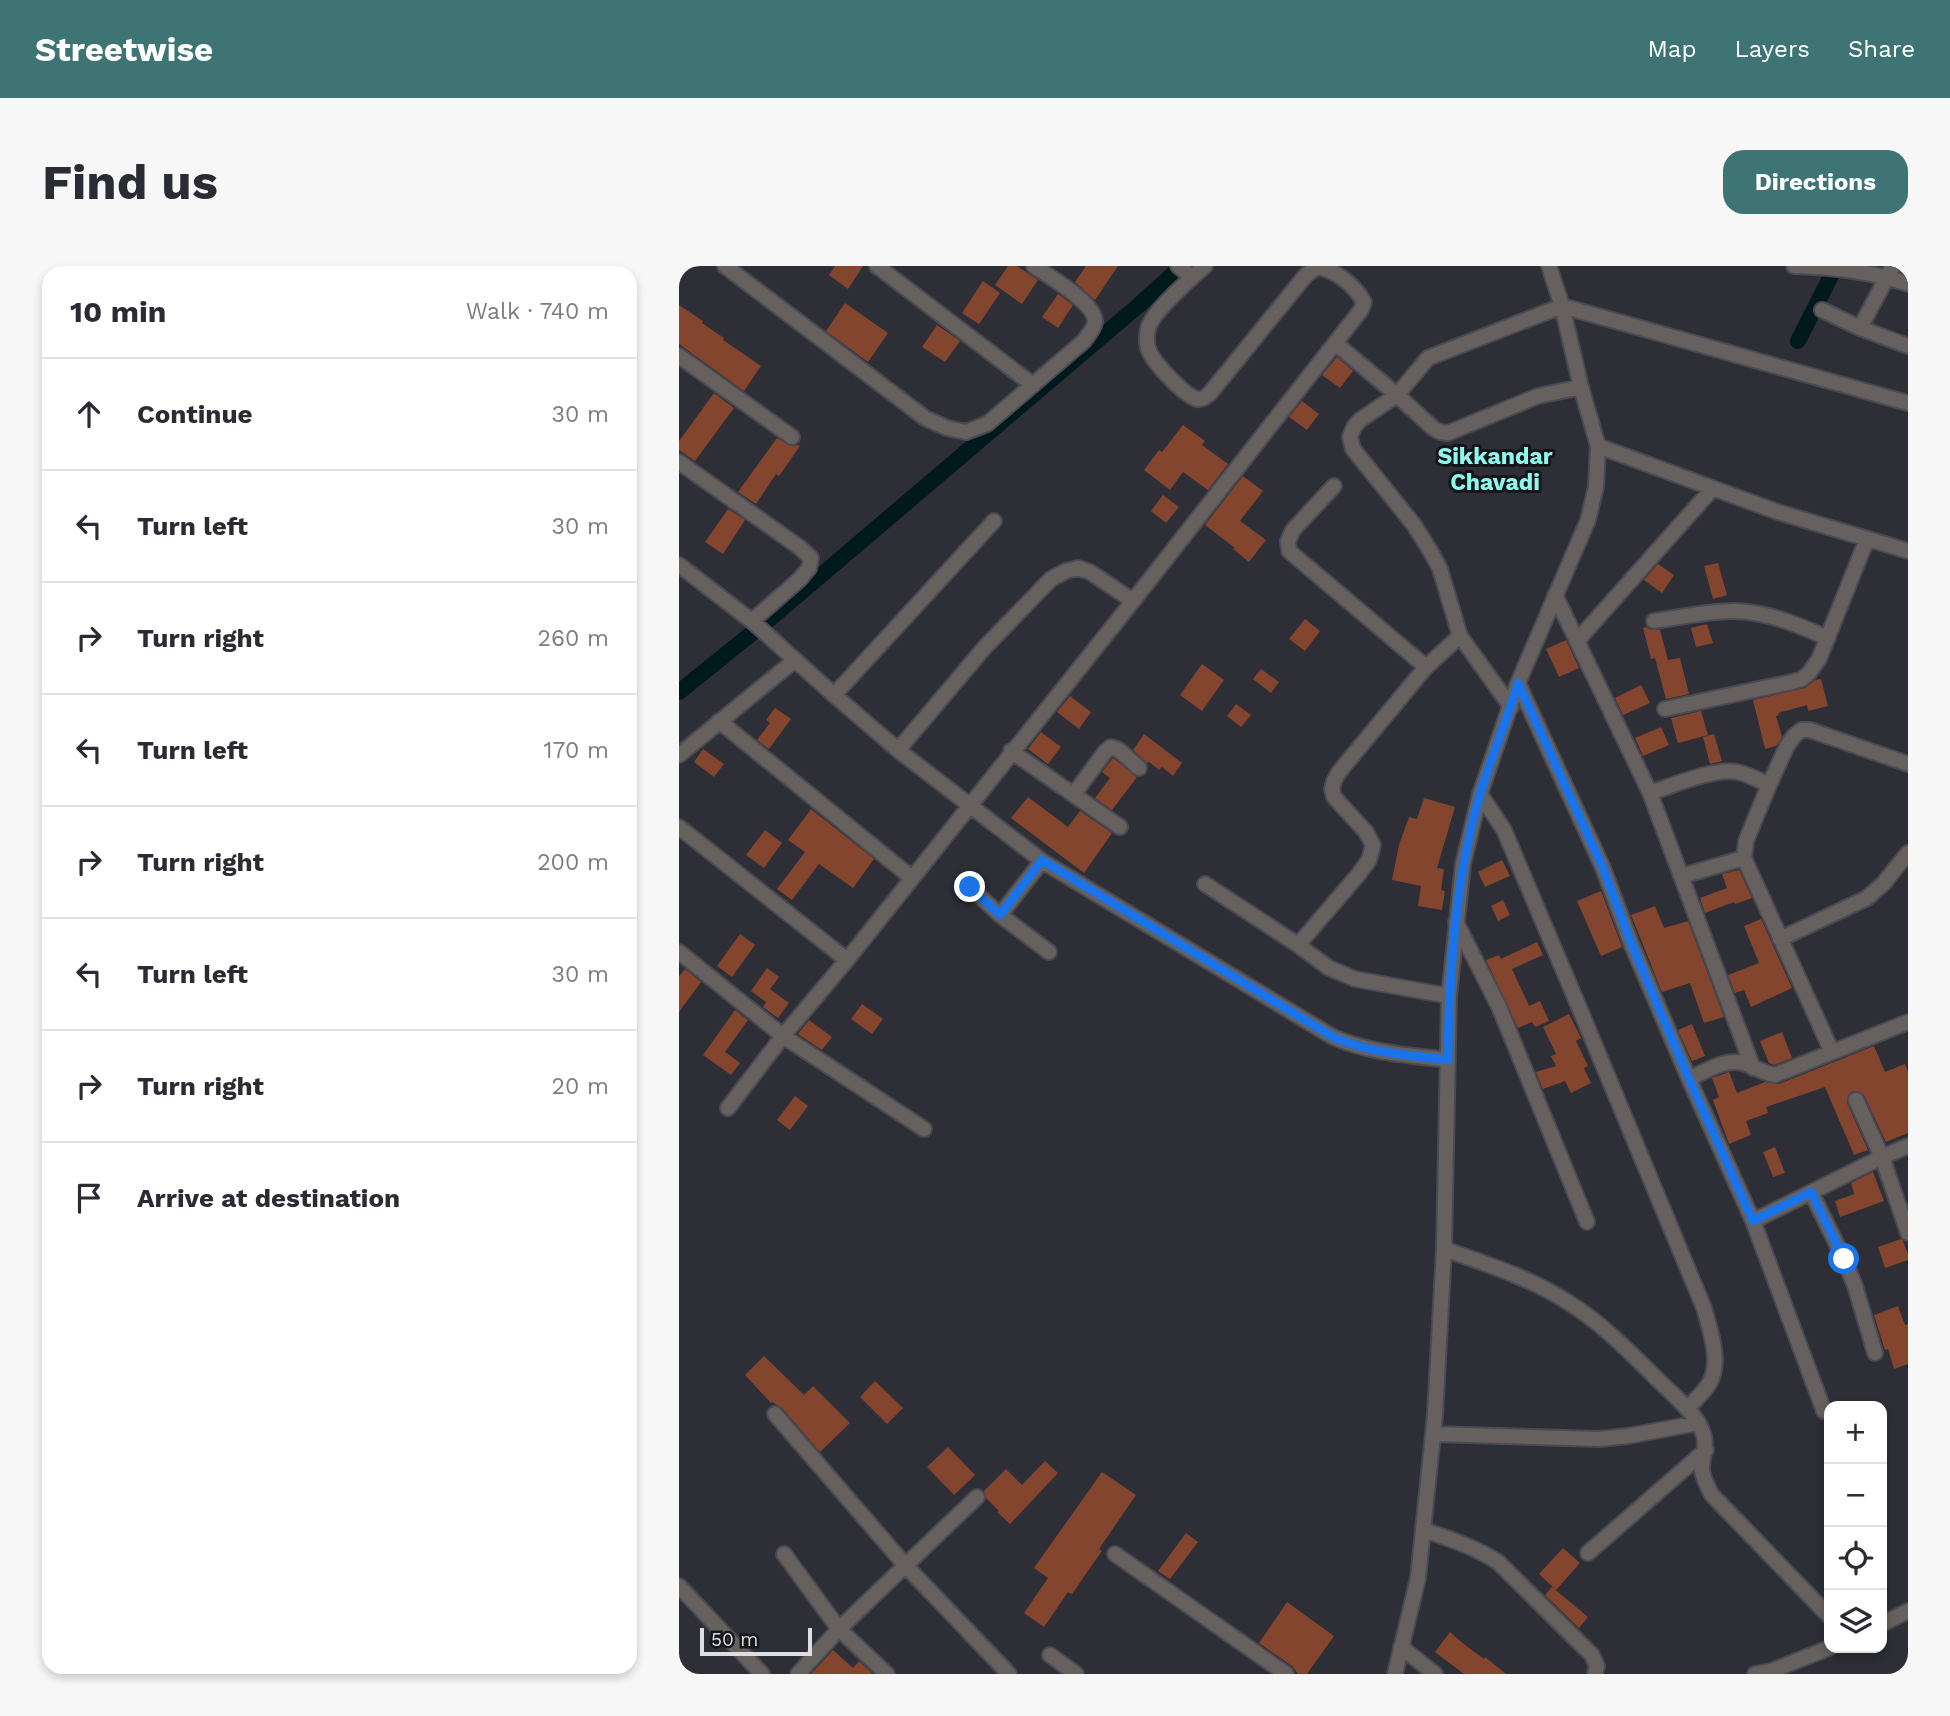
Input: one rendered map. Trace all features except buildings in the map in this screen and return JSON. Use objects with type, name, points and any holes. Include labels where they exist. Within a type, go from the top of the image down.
[{"type":"street","points":[[725,266],[925,418],[947,428],[966,432],[987,424],[1084,341],[1092,331],[1095,321],[1092,311],[1083,301],[1034,266]]},
{"type":"street","points":[[877,266],[1033,385]]},
{"type":"street","points":[[1178,266],[1192,277]]},
{"type":"street","points":[[728,1108],[1133,601],[1361,310],[1363,302],[1351,285],[1328,269],[1317,267],[1306,275],[1211,392],[1198,399],[1188,394],[1159,366],[1149,352],[1147,340],[1149,327],[1157,313],[1205,266]]},
{"type":"street","points":[[1395,1674],[1418,1578],[1433,1434],[1444,1249],[1449,996],[1463,864],[1480,794],[1518,683],[1588,520],[1596,487],[1598,446],[1549,266]]},
{"type":"street","points":[[1794,266],[1891,272],[1908,284]]},
{"type":"street","points":[[1860,328],[1891,272]]},
{"type":"street","points":[[1511,707],[1460,636],[1440,569],[1431,552],[1414,525],[1353,449],[1350,437],[1360,420],[1397,395],[1429,358],[1562,306],[1908,403]]},
{"type":"street","points":[[1822,310],[1908,346]]},
{"type":"street","points":[[1335,343],[1440,432],[1448,433],[1538,396],[1581,387]]},
{"type":"street","points":[[679,356],[792,437]]},
{"type":"street","points":[[1598,446],[1778,512],[1908,551]]},
{"type":"street","points":[[679,462],[811,558],[809,568],[800,579],[753,621]]},
{"type":"street","points":[[1334,486],[1293,530],[1288,541],[1289,551],[1426,667]]},
{"type":"street","points":[[1577,640],[1713,488]]},
{"type":"street","points":[[834,695],[994,521]]},
{"type":"street","points":[[1665,709],[1802,679],[1814,667],[1828,638],[1867,539]]},
{"type":"street","points":[[679,565],[753,621],[898,750],[1042,860],[1333,1037],[1352,1046],[1448,1060]]},
{"type":"street","points":[[898,750],[985,647],[1051,579],[1078,568],[1090,572],[1133,601]]},
{"type":"street","points":[[1555,595],[1650,793],[1753,1068]]},
{"type":"street","points":[[1654,621],[1732,610],[1761,613],[1828,638]]},
{"type":"street","points":[[1298,945],[1358,875],[1369,860],[1373,845],[1366,832],[1334,797],[1334,781],[1426,667],[1460,636]]},
{"type":"street","points":[[679,755],[795,660]]},
{"type":"street","points":[[1518,683],[1603,868],[1631,943],[1753,1221],[1824,1411]]},
{"type":"street","points":[[719,721],[912,877]]},
{"type":"street","points":[[1832,1052],[1744,858],[1745,841],[1769,785],[1794,736],[1801,730],[1810,730],[1908,764]]},
{"type":"street","points":[[1074,794],[1111,747],[1119,750],[1139,768]]},
{"type":"street","points":[[1011,751],[1120,827]]},
{"type":"street","points":[[1650,793],[1720,772],[1735,771],[1769,785]]},
{"type":"street","points":[[1480,794],[1504,830],[1704,1308],[1711,1331],[1714,1373],[1687,1409]]},
{"type":"street","points":[[679,827],[847,960]]},
{"type":"street","points":[[1780,939],[1867,898],[1883,884],[1908,853]]},
{"type":"street","points":[[1682,876],[1744,858]]},
{"type":"street","points":[[1000,915],[1042,860]]},
{"type":"street","points":[[1205,884],[1329,968],[1355,979],[1449,996]]},
{"type":"street","points":[[970,887],[1000,915],[1049,952]]},
{"type":"street","points":[[1456,922],[1500,1009],[1587,1222]]},
{"type":"street","points":[[679,952],[783,1036],[924,1129]]},
{"type":"street","points":[[1689,1079],[1730,1062],[1742,1063],[1775,1075],[1908,1022]]},
{"type":"street","points":[[1857,1100],[1882,1157],[1908,1233]]},
{"type":"street","points":[[1753,1221],[1908,1146]]},
{"type":"street","points":[[1811,1192],[1855,1286],[1875,1353]]},
{"type":"street","points":[[1444,1249],[1512,1273],[1567,1301],[1622,1344],[1698,1423],[1706,1450],[1702,1470],[1712,1495],[1824,1611]]},
{"type":"street","points":[[775,1414],[905,1565],[1009,1674]]},
{"type":"street","points":[[1433,1434],[1599,1439],[1628,1437],[1698,1423]]},
{"type":"street","points":[[1588,1553],[1706,1450]]},
{"type":"street","points":[[798,1674],[839,1629],[977,1497]]},
{"type":"street","points":[[1424,1530],[1464,1543],[1498,1562],[1592,1655],[1597,1666],[1595,1674]]},
{"type":"street","points":[[783,1554],[839,1629],[887,1674]]},
{"type":"street","points":[[1115,1554],[1286,1674]]},
{"type":"street","points":[[679,1586],[762,1674]]},
{"type":"street","points":[[1887,1622],[1908,1611]]},
{"type":"street","points":[[1401,1647],[1435,1674]]},
{"type":"street","points":[[1755,1674],[1771,1671],[1824,1650]]},
{"type":"street","points":[[1050,1655],[1076,1674]]},
{"type":"waterway","points":[[679,692],[772,617],[1182,266]]},
{"type":"waterway","points":[[1798,341],[1836,266]]},
{"type":"district","name":"Sikkandar Chavadi","points":[[1495,469]]},
{"type":"route","points":[[970,887],[1000,915],[1042,860],[1333,1037],[1352,1046],[1448,1060],[1449,996],[1463,864],[1480,794],[1518,683],[1603,868],[1631,943],[1753,1221],[1811,1192],[1844,1259]]}]
